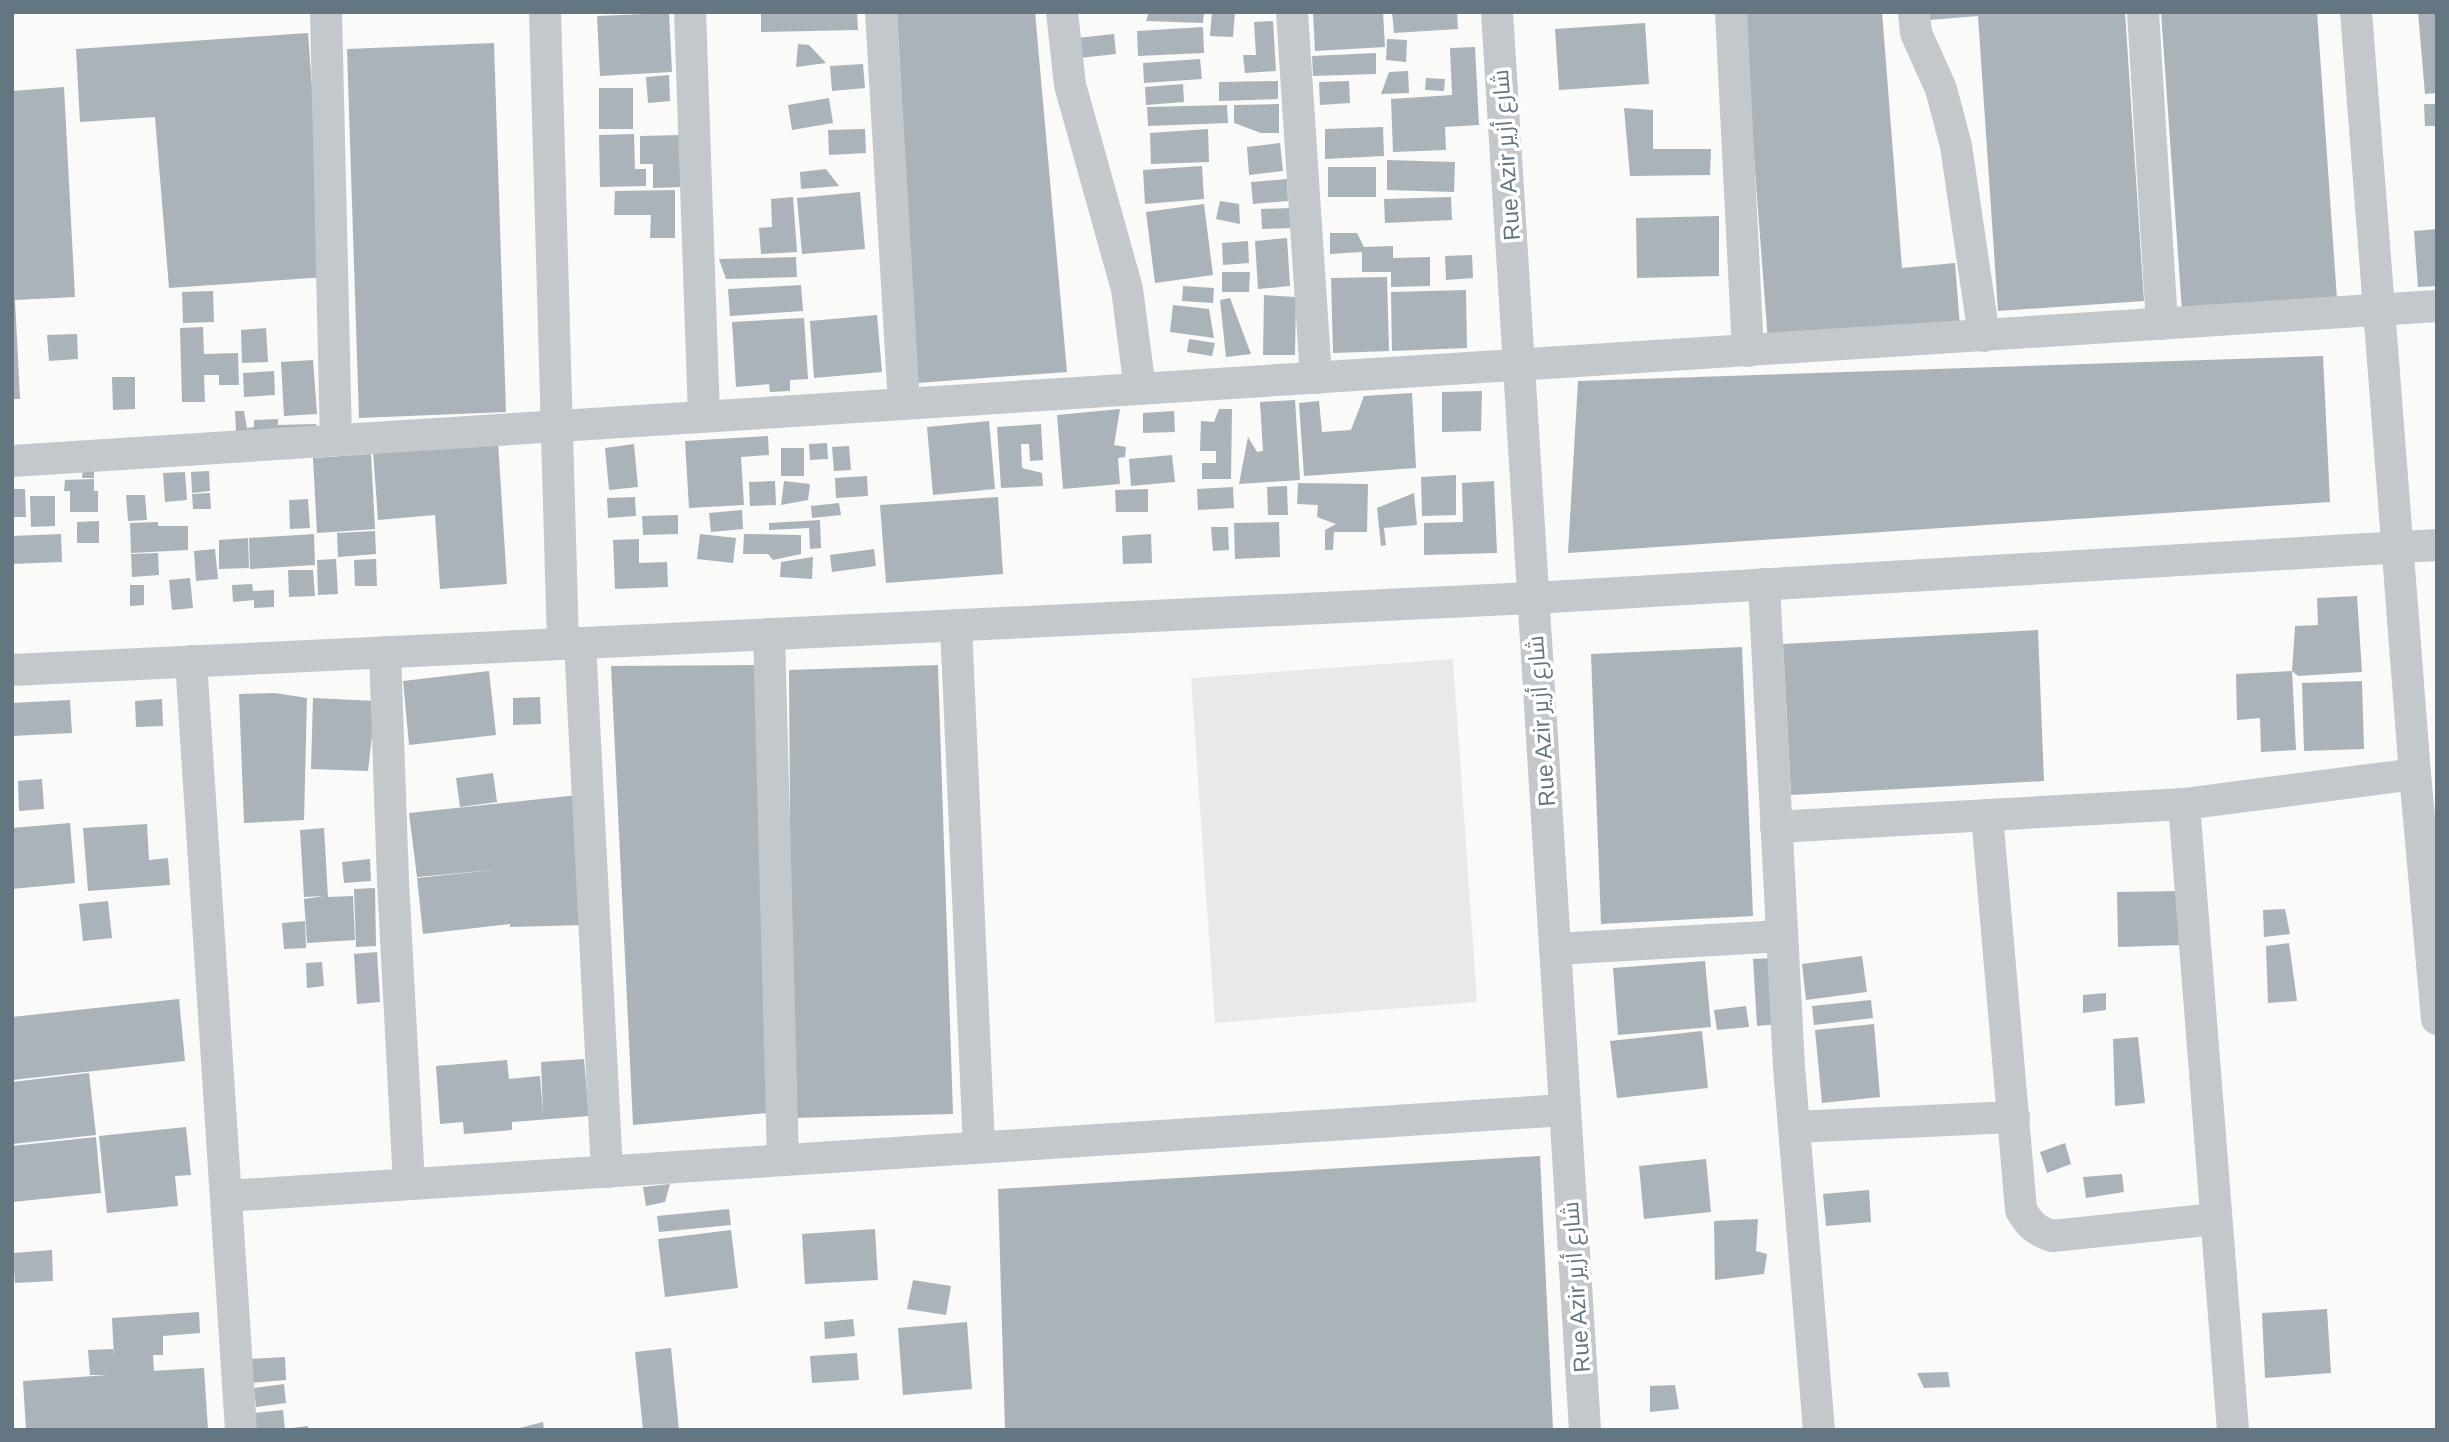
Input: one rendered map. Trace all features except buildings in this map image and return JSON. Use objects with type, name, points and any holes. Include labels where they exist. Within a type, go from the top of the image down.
[{"type":"street","points":[[326,12],[336,440]]},
{"type":"street","points":[[545,12],[557,426],[607,1172]]},
{"type":"street","points":[[690,12],[704,416]]},
{"type":"street","points":[[881,12],[904,404]]},
{"type":"street","points":[[1062,12],[1070,85],[1126,289],[1140,389]]},
{"type":"street","points":[[1292,12],[1316,378]]},
{"type":"street","name":"Rue Azir شارع أزير","points":[[1497,12],[1585,1430]]},
{"type":"street","points":[[1731,12],[1748,351]]},
{"type":"street","points":[[1914,12],[1916,33],[1941,89],[1956,146],[1984,335]]},
{"type":"street","points":[[2143,12],[2162,324]]},
{"type":"street","points":[[2356,12],[2415,774],[2437,1019]]},
{"type":"street","points":[[12,461],[2437,306]]},
{"type":"street","points":[[12,670],[1533,598],[2437,545]]},
{"type":"street","points":[[1763,584],[1794,1127],[1819,1430]]},
{"type":"street","points":[[956,625],[979,1147]]},
{"type":"street","points":[[769,634],[783,1160]]},
{"type":"street","points":[[385,652],[408,1184]]},
{"type":"street","points":[[191,661],[241,1430]]},
{"type":"street","points":[[1776,827],[2183,804],[2415,774]]},
{"type":"street","points":[[2183,804],[2233,1430]]},
{"type":"street","points":[[1987,815],[2021,1210],[2038,1232],[2052,1236],[2216,1219]]},
{"type":"street","points":[[1555,949],[1783,936]]},
{"type":"street","points":[[226,1196],[1565,1110]]},
{"type":"street","points":[[1794,1127],[2014,1117]]},
{"type":"shaded area","points":[[1453,659],[1477,1002],[1215,1023],[1191,678]]}]
